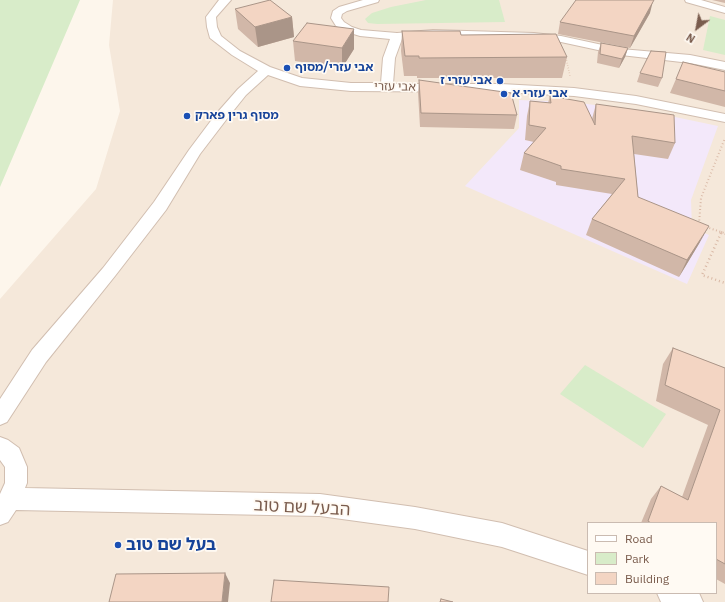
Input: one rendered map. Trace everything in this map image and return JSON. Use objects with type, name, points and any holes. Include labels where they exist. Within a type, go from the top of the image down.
[{"type":"street","name":"אבי עזרי","points":[[226,0],[211,17],[212,27],[216,38],[236,53],[266,70],[300,82],[351,87],[500,88],[574,92],[643,101],[725,118]]},
{"type":"street","points":[[374,0],[343,9],[337,13],[336,18],[340,24],[348,29],[360,33],[397,36],[433,33],[504,34],[561,40],[621,52],[690,59],[725,66]]},
{"type":"street","points":[[690,0],[725,10]]},
{"type":"street","points":[[387,87],[389,58],[397,36]]},
{"type":"street","points":[[0,416],[39,356],[109,272],[160,206],[194,153],[221,117],[242,92],[266,70]]},
{"type":"street","points":[[0,447],[11,455],[16,467],[16,483],[5,506]]},
{"type":"street","name":"הבעל שם טוב","points":[[5,506],[320,505],[415,518],[502,535],[587,563]]},
{"type":"street","points":[[672,594],[690,602]]},
{"type":"path","points":[[561,40],[574,92]]},
{"type":"path","points":[[725,138],[701,198],[698,224],[725,234]]},
{"type":"path","points":[[721,233],[702,275],[725,283]]},
{"type":"shaded area","points":[[113,0],[725,0],[725,602],[0,602],[0,299],[96,189],[120,111],[109,45]]},
{"type":"shaded area","points":[[519,100],[572,102],[656,113],[718,126],[691,200],[692,228],[709,235],[687,284],[465,186],[519,128]]},
{"type":"green space","points":[[0,0],[80,0],[0,187]]},
{"type":"green space","points":[[426,0],[499,0],[505,22],[377,24],[368,23],[365,19],[372,13],[391,7]]},
{"type":"green space","points":[[710,16],[725,20],[725,55],[703,50]]},
{"type":"green space","points":[[585,365],[666,414],[643,448],[560,394]]},
{"type":"building","points":[[270,0],[292,17],[255,27],[235,9]]},
{"type":"building","points":[[576,0],[654,0],[634,36],[560,22]]},
{"type":"building","points":[[307,23],[354,29],[342,48],[293,41]]},
{"type":"building","points":[[402,31],[460,31],[461,35],[556,34],[567,57],[419,58],[419,56],[405,56]]},
{"type":"building","points":[[601,43],[628,48],[622,59],[600,54]]},
{"type":"building","points":[[651,51],[666,52],[662,78],[640,73]]},
{"type":"building","points":[[683,62],[725,72],[725,91],[676,79]]},
{"type":"building","points":[[419,80],[511,93],[517,115],[421,113]]},
{"type":"building","points":[[550,96],[584,102],[595,125],[596,104],[674,115],[675,143],[632,136],[638,197],[709,226],[687,260],[592,219],[625,179],[561,169],[561,166],[524,153],[546,128],[529,125],[530,101],[551,103]]},
{"type":"building","points":[[673,348],[725,368],[725,564],[717,560],[717,522],[648,521],[661,486],[688,500],[720,410],[665,385]]},
{"type":"building","points":[[225,573],[222,602],[109,602],[116,574]]},
{"type":"building","points":[[274,580],[389,587],[388,602],[271,602]]},
{"type":"building","points":[[441,599],[453,602],[440,602]]},
{"type":"place","name":"אבי עזרי/מסוף","points":[[287,68]]},
{"type":"place","name":"אבי עזרי ז","points":[[500,81]]},
{"type":"place","name":"אבי עזרי א","points":[[504,94]]},
{"type":"place","name":"מסוף גרין פארק","points":[[187,116]]},
{"type":"place","name":"בעל שם טוב","points":[[118,545]]}]
